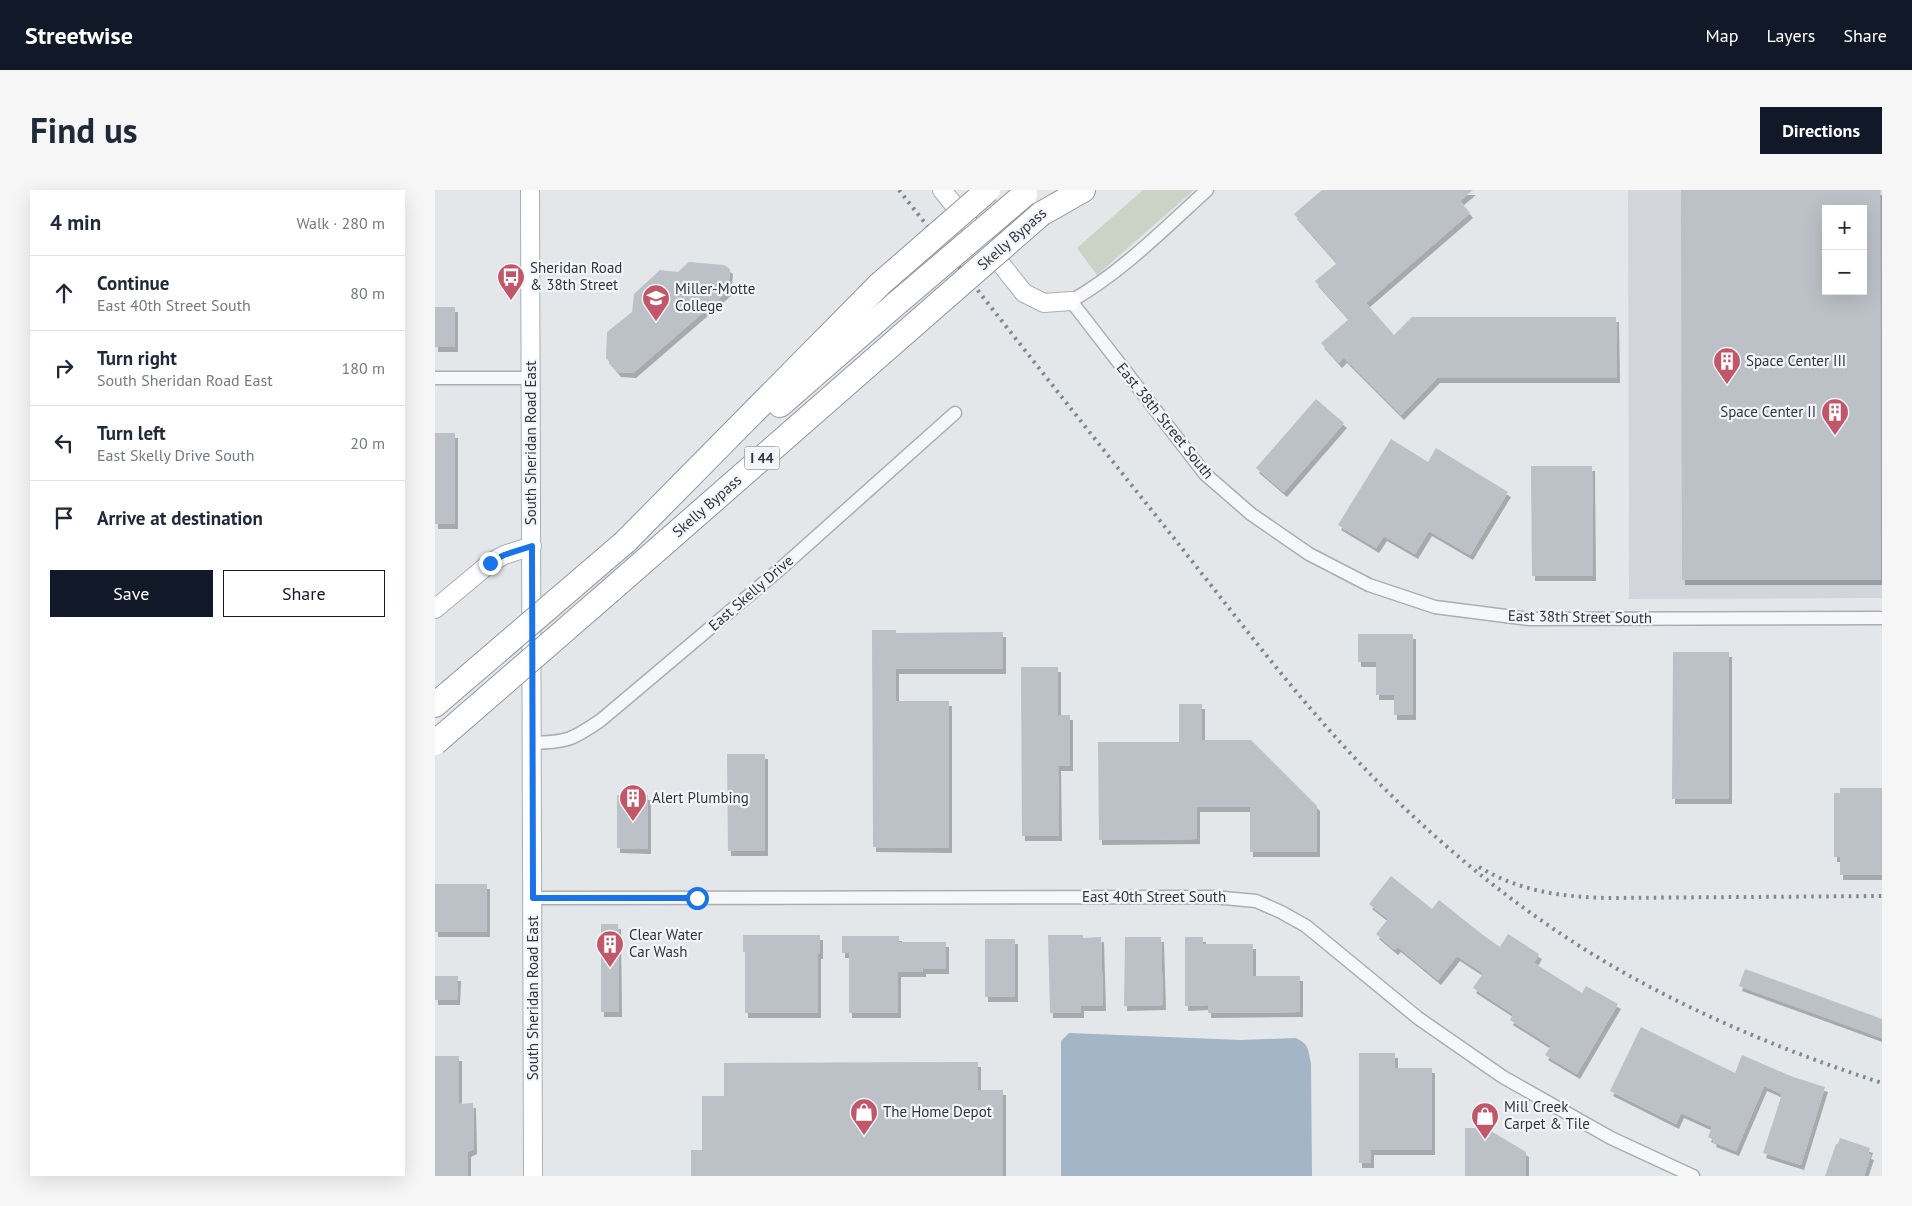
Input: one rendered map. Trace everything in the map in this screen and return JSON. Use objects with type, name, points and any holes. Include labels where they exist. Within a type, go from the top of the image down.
[{"type":"highway","points":[[625,542],[880,284],[988,190]]},
{"type":"highway","name":"Skelly Bypass","points":[[435,742],[1068,190]]},
{"type":"highway","points":[[1041,214],[1083,190]]},
{"type":"highway","name":"Skelly Bypass","points":[[443,699],[897,303],[1028,192]]},
{"type":"main road","name":"South Sheridan Road East","points":[[530,190],[533,1176]]},
{"type":"main road","points":[[942,190],[1024,293],[1044,302],[1071,301]]},
{"type":"main road","points":[[435,609],[490,563],[504,555],[532,546]]},
{"type":"street","points":[[1071,301],[1093,289],[1112,274],[1207,190]]},
{"type":"street","name":"East 38th Street South","points":[[1071,301],[1205,474],[1251,514],[1309,554],[1369,585],[1435,606],[1529,619],[1882,618]]},
{"type":"street","points":[[435,378],[531,378]]},
{"type":"street","name":"East Skelly Drive","points":[[532,743],[556,742],[576,737],[601,720],[779,570],[955,413]]},
{"type":"street","name":"East 40th Street South","points":[[533,898],[1213,897],[1256,901],[1306,926],[1418,1018],[1503,1077],[1611,1138],[1693,1176]]},
{"type":"shaded area","points":[[1143,190],[1194,190],[1097,275],[1077,248]]},
{"type":"shaded area","points":[[1628,190],[1882,190],[1882,598],[1629,599]]},
{"type":"water","points":[[1069,1033],[1241,1040],[1296,1038],[1300,1040],[1307,1048],[1311,1063],[1312,1176],[1061,1176],[1061,1041]]},
{"type":"building","points":[[1322,190],[1473,190],[1460,201],[1470,213],[1366,303],[1394,335],[1412,317],[1616,317],[1617,378],[1437,378],[1401,415],[1344,358],[1339,363],[1321,343],[1349,319],[1315,281],[1337,263],[1294,214]]},
{"type":"building","points":[[1681,190],[1880,190],[1881,580],[1682,580]]},
{"type":"building","name":"Miller-Motte College","points":[[689,262],[724,265],[730,269],[728,291],[633,373],[618,372],[606,358],[607,332],[632,312],[634,294],[660,270],[678,272]]},
{"type":"building","points":[[435,307],[455,307],[455,347],[435,347]]},
{"type":"building","points":[[1316,399],[1344,423],[1284,492],[1256,468]]},
{"type":"building","points":[[435,433],[455,433],[455,524],[435,524]]},
{"type":"building","points":[[1391,439],[1428,462],[1436,448],[1508,492],[1470,555],[1429,531],[1415,554],[1384,536],[1376,548],[1338,525]]},
{"type":"building","points":[[1531,466],[1592,466],[1593,576],[1532,576]]},
{"type":"building","points":[[872,630],[896,630],[896,633],[1003,632],[1003,669],[896,669],[896,701],[949,701],[949,848],[873,847]]},
{"type":"building","points":[[1358,634],[1413,634],[1413,715],[1394,715],[1394,695],[1376,695],[1376,662],[1358,662]]},
{"type":"building","points":[[1673,652],[1729,652],[1729,799],[1672,799]]},
{"type":"building","points":[[1021,667],[1058,667],[1058,715],[1070,715],[1070,766],[1058,766],[1059,836],[1022,836]]},
{"type":"building","points":[[1179,704],[1202,704],[1202,740],[1251,740],[1317,806],[1317,852],[1250,852],[1250,807],[1197,807],[1197,839],[1099,840],[1098,742],[1179,742]]},
{"type":"building","points":[[727,754],[765,754],[765,851],[728,851]]},
{"type":"building","points":[[1840,788],[1882,788],[1882,875],[1840,875],[1840,857],[1834,857],[1834,793],[1840,793]]},
{"type":"building","name":"Alert Plumbing","points":[[617,795],[648,795],[648,849],[617,848]]},
{"type":"building","points":[[1391,876],[1432,909],[1439,900],[1500,947],[1508,934],[1539,954],[1534,963],[1582,993],[1586,986],[1618,1004],[1577,1074],[1545,1055],[1551,1046],[1510,1020],[1513,1014],[1473,988],[1483,973],[1457,956],[1438,980],[1398,947],[1395,950],[1376,934],[1388,919],[1369,904]]},
{"type":"building","points":[[435,884],[487,884],[487,932],[435,932]]},
{"type":"building","name":"Clear Water Car Wash","points":[[601,924],[618,924],[619,1012],[601,1012]]},
{"type":"building","points":[[743,935],[820,935],[820,954],[818,954],[818,1013],[745,1013],[745,952],[743,952]]},
{"type":"building","points":[[1048,935],[1083,935],[1083,938],[1101,937],[1103,1006],[1081,1006],[1081,1013],[1050,1013]]},
{"type":"building","points":[[842,936],[899,936],[899,942],[946,942],[946,969],[923,969],[923,972],[898,972],[898,1013],[849,1013],[849,953],[842,953]]},
{"type":"building","points":[[1125,937],[1161,937],[1163,1005],[1124,1006]]},
{"type":"building","points":[[1185,937],[1203,937],[1203,944],[1253,944],[1253,976],[1300,976],[1300,1012],[1208,1013],[1208,1005],[1185,1006]]},
{"type":"building","points":[[985,939],[1015,939],[1015,997],[985,997]]},
{"type":"building","points":[[1745,969],[1882,1019],[1882,1038],[1739,986]]},
{"type":"building","points":[[435,976],[458,976],[457,1000],[435,1000]]},
{"type":"building","points":[[1641,1027],[1735,1073],[1742,1055],[1793,1077],[1825,1087],[1801,1165],[1763,1153],[1782,1094],[1764,1086],[1736,1151],[1713,1142],[1714,1140],[1708,1137],[1712,1127],[1681,1113],[1676,1124],[1610,1091]]},
{"type":"building","points":[[1359,1053],[1395,1053],[1395,1068],[1432,1068],[1432,1150],[1371,1150],[1371,1163],[1359,1163]]},
{"type":"building","points":[[435,1056],[459,1056],[459,1104],[473,1103],[474,1149],[468,1152],[468,1176],[435,1176]]},
{"type":"building","name":"The Home Depot","points":[[978,1062],[978,1090],[1003,1090],[1003,1176],[691,1176],[691,1150],[702,1150],[702,1096],[724,1096],[724,1063]]},
{"type":"building","name":"Mill Creek Carpet & Tile","points":[[1465,1128],[1486,1128],[1526,1152],[1526,1176],[1465,1176]]},
{"type":"building","points":[[1840,1138],[1870,1148],[1868,1154],[1871,1155],[1864,1176],[1825,1176],[1836,1144],[1838,1144]]},
{"type":"railway","points":[[899,190],[1282,674],[1350,753],[1419,822],[1493,885],[1545,923],[1624,973],[1665,995],[1751,1034],[1794,1052],[1882,1083]]},
{"type":"railway","points":[[1479,867],[1509,882],[1525,887],[1574,896],[1608,898],[1882,896]]},
{"type":"place","name":"Sheridan Road & 38th Street","points":[[511,301]]},
{"type":"place","name":"Miller-Motte College","points":[[656,322]]},
{"type":"place","name":"Space Center III","points":[[1727,385]]},
{"type":"place","name":"Space Center II","points":[[1835,436]]},
{"type":"place","name":"Alert Plumbing","points":[[633,822]]},
{"type":"place","name":"Clear Water Car Wash","points":[[610,968]]},
{"type":"place","name":"The Home Depot","points":[[864,1136]]},
{"type":"place","name":"Mill Creek Carpet & Tile","points":[[1485,1140]]},
{"type":"route","points":[[490,563],[504,555],[532,546],[533,898],[697,898]]}]
